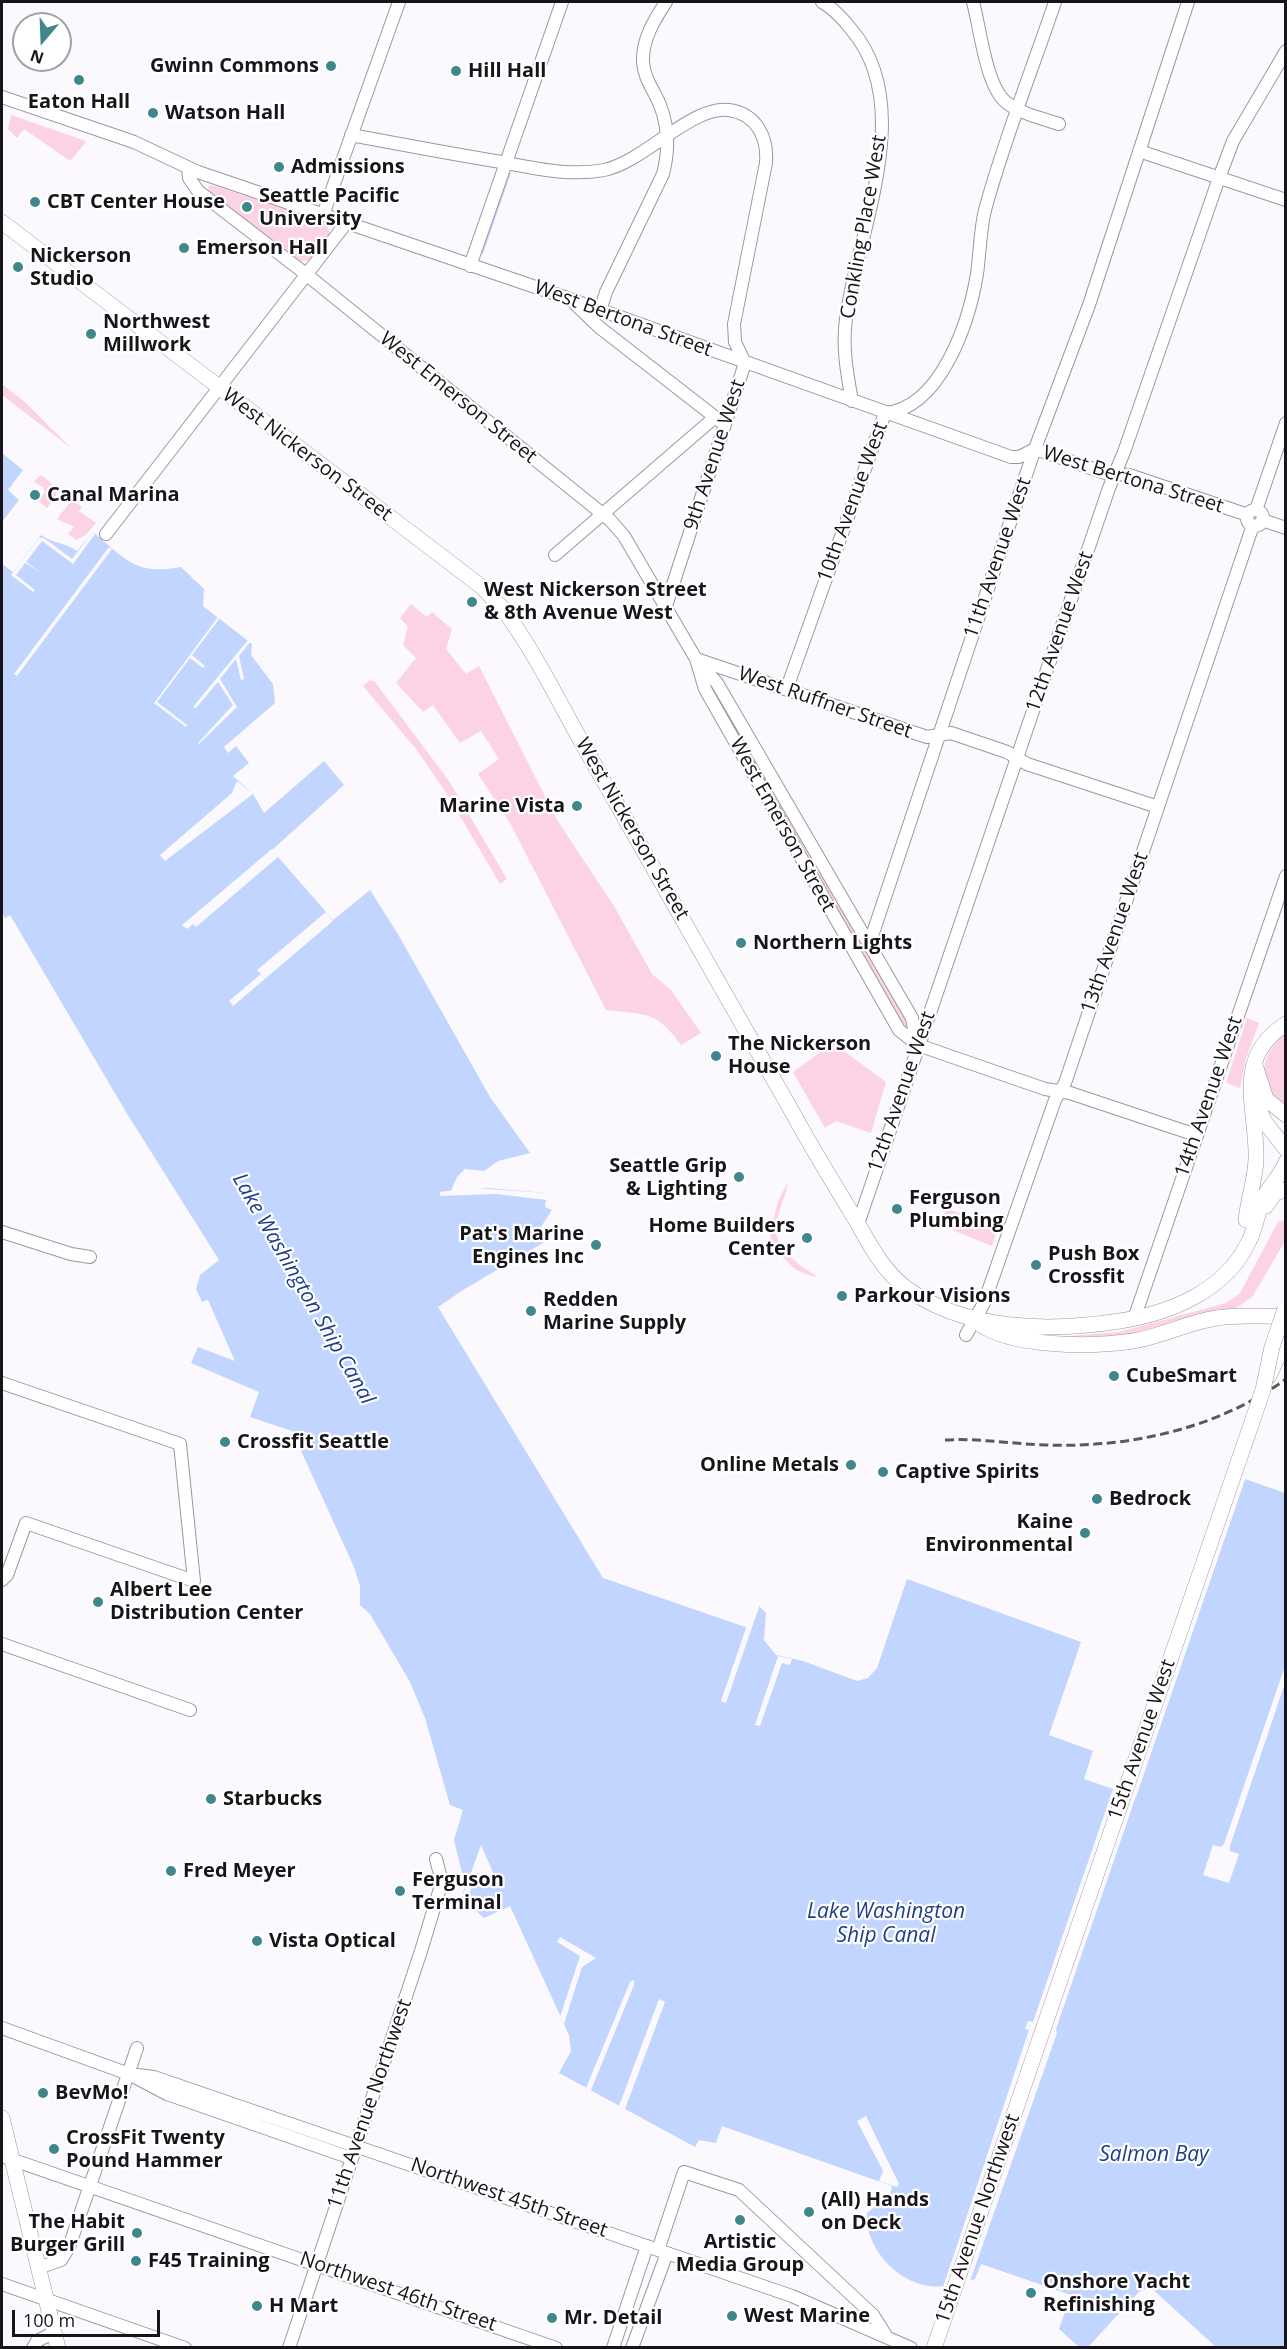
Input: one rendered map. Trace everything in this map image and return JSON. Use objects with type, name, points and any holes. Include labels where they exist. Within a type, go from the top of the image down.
[{"type":"main road","name":"West Nickerson Street","points":[[2,222],[482,587],[503,609],[687,925],[812,1148],[893,1277],[928,1301],[974,1320],[1054,1327],[1134,1318],[1189,1300],[1216,1282],[1233,1263],[1251,1221]]},
{"type":"main road","points":[[1251,1221],[1256,1144],[1250,1100],[1250,1081],[1265,1043],[1286,1024]]},
{"type":"main road","points":[[1255,1065],[1266,1099],[1286,1115]]},
{"type":"main road","points":[[1255,1065],[1254,1084],[1258,1109],[1286,1149]]},
{"type":"main road","points":[[1251,1221],[1265,1177],[1286,1155]]},
{"type":"main road","points":[[1251,1221],[1286,1162]]},
{"type":"main road","points":[[1251,1221],[1272,1197],[1286,1190]]},
{"type":"main road","name":"15th Avenue West","points":[[1263,1390],[1272,1347],[1285,1307]]},
{"type":"main road","points":[[974,1320],[988,1332],[1087,1345],[1134,1341],[1217,1318],[1286,1316]]},
{"type":"main road","name":"15th Avenue West","points":[[1022,2091],[1263,1390],[1286,1338]]},
{"type":"main road","name":"15th Avenue Northwest","points":[[934,2348],[1022,2091]]},
{"type":"main road","points":[[2,2118],[6,2158],[38,2268],[55,2340]]},
{"type":"street","points":[[323,215],[399,2]]},
{"type":"street","points":[[470,266],[562,2]]},
{"type":"street","points":[[600,311],[606,292],[663,174],[668,137],[660,105],[646,79],[643,62],[645,41],[666,2]]},
{"type":"street","name":"Conkling Place West","points":[[822,2],[841,16],[860,40],[872,62],[880,97],[880,150],[845,320],[845,351],[852,401]]},
{"type":"street","points":[[973,2],[993,85],[1004,101],[1019,110],[1059,124]]},
{"type":"street","name":"10th Avenue West","points":[[787,688],[885,413],[901,411],[920,400],[937,378],[959,338],[976,277],[985,212],[1056,2]]},
{"type":"street","name":"11th Avenue West","points":[[869,945],[1035,449],[1089,306],[1188,2]]},
{"type":"street","name":"12th Avenue West","points":[[858,1224],[1115,473],[1219,178],[1233,141],[1286,51]]},
{"type":"street","name":"West Bertona Street","points":[[2,97],[134,142],[188,168],[1011,457],[1019,457],[1035,449],[1115,473],[1129,475],[1286,528]]},
{"type":"street","name":"9th Avenue West","points":[[666,609],[719,420],[744,363],[735,342],[734,324],[768,146],[758,126],[747,117],[729,110],[710,111],[689,120],[668,137]]},
{"type":"street","points":[[351,135],[583,174],[607,170],[626,162],[668,137]]},
{"type":"street","points":[[1139,151],[1286,200]]},
{"type":"street","name":"West Emerson Street","points":[[188,168],[189,178],[198,191],[306,275],[602,514],[624,536],[696,659],[717,683],[912,1018],[918,1045]]},
{"type":"street","points":[[106,534],[347,222]]},
{"type":"street","points":[[555,555],[719,420],[569,300]]},
{"type":"street","name":"13th Avenue West","points":[[966,1335],[984,1303],[1060,1091],[1158,807],[1286,423]]},
{"type":"street","name":"West Emerson Street","points":[[696,659],[705,689],[899,1030],[918,1045],[1045,1089],[1060,1091],[1196,1136]]},
{"type":"street","name":"West Ruffner Street","points":[[696,659],[927,737],[951,733],[1027,764],[1158,807]]},
{"type":"street","name":"14th Avenue West","points":[[1134,1318],[1286,876]]},
{"type":"street","points":[[2,1232],[71,1254],[90,1257]]},
{"type":"street","points":[[2,1383],[180,1444],[194,1581],[26,1523],[7,1575],[2,1580]]},
{"type":"street","points":[[2,1644],[190,1710]]},
{"type":"street","name":"11th Avenue Northwest","points":[[289,2348],[315,2263],[421,1951],[442,1882],[436,1859]]},
{"type":"street","name":"Northwest 45th Street","points":[[2,2028],[129,2073],[154,2077],[326,2135],[353,2153],[657,2250],[792,2296],[885,2334],[911,2348]]},
{"type":"street","points":[[38,2268],[58,2262],[65,2256],[91,2187],[137,2048]]},
{"type":"street","name":"Northwest 46th Street","points":[[6,2158],[556,2348]]},
{"type":"street","points":[[632,2348],[657,2250],[684,2172],[739,2190],[873,2315],[885,2334]]},
{"type":"street","points":[[613,2348],[657,2250]]},
{"type":"street","points":[[2,2284],[185,2348]]},
{"type":"street","points":[[33,2348],[37,2341],[55,2340]]},
{"type":"shaded area","points":[[11,115],[86,142],[70,161],[24,129],[17,138],[8,129]]},
{"type":"shaded area","points":[[211,185],[326,222],[330,235],[309,260],[298,262],[210,195],[208,187]]},
{"type":"shaded area","points":[[2,384],[25,402],[71,448],[2,395]]},
{"type":"shaded area","points":[[39,476],[43,476],[55,487],[56,495],[47,508],[38,501],[45,492],[43,487],[34,482]]},
{"type":"shaded area","points":[[72,500],[82,507],[79,511],[96,523],[86,535],[76,540],[68,534],[74,527],[57,519]]},
{"type":"shaded area","points":[[411,604],[427,617],[432,612],[452,629],[446,649],[466,674],[479,666],[557,820],[614,906],[652,974],[671,990],[701,1033],[681,1045],[664,1025],[649,1016],[606,1010],[510,823],[478,774],[499,759],[481,731],[460,743],[433,705],[423,712],[396,683],[416,658],[403,645],[408,627],[400,618]]},
{"type":"shaded area","points":[[370,680],[375,682],[449,781],[507,879],[500,884],[447,794],[416,749],[363,686]]},
{"type":"shaded area","points":[[710,684],[817,863],[811,867],[713,696]]},
{"type":"shaded area","points":[[820,867],[910,1030],[906,1028],[878,987],[812,871]]},
{"type":"shaded area","points":[[1247,1018],[1259,1023],[1246,1059],[1240,1088],[1226,1083]]},
{"type":"shaded area","points":[[1285,1034],[1285,1109],[1269,1091],[1264,1072],[1269,1052]]},
{"type":"shaded area","points":[[833,1043],[886,1082],[871,1133],[836,1121],[825,1128],[793,1072]]},
{"type":"shaded area","points":[[788,1182],[777,1220],[777,1237],[789,1255],[816,1275],[814,1277],[796,1270],[772,1247],[770,1234],[778,1201]]},
{"type":"shaded area","points":[[946,1208],[998,1227],[992,1246],[940,1225]]},
{"type":"shaded area","points":[[1285,1220],[1285,1241],[1253,1296],[1231,1312],[1139,1335],[1044,1338],[1119,1332],[1226,1303],[1240,1293],[1278,1222]]},
{"type":"water","points":[[2,453],[23,470],[8,490],[19,500],[2,522]]},
{"type":"water","name":"Lake Washington Ship Canal","points":[[93,532],[131,563],[141,567],[165,569],[181,567],[204,589],[203,606],[252,644],[251,655],[273,684],[275,703],[224,747],[228,753],[236,746],[249,763],[233,776],[253,794],[264,813],[324,761],[344,785],[272,850],[333,920],[370,890],[399,936],[490,1097],[530,1153],[498,1161],[484,1171],[465,1169],[457,1177],[451,1191],[487,1188],[547,1193],[545,1207],[552,1210],[541,1227],[548,1240],[438,1307],[603,1578],[751,1629],[759,1606],[766,1613],[764,1640],[776,1655],[803,1661],[857,1681],[868,1678],[877,1668],[907,1579],[1081,1642],[1049,1735],[1093,1751],[1084,1779],[1136,1797],[1245,1479],[1285,1493],[1285,2347],[1216,2347],[1150,2287],[1139,2292],[1088,2347],[1079,2347],[1059,2329],[1071,2295],[981,2264],[975,2279],[940,2286],[917,2283],[894,2270],[877,2250],[867,2225],[867,2213],[890,2195],[892,2186],[722,2126],[716,2143],[699,2140],[695,2147],[559,2073],[571,2051],[569,2035],[510,1906],[484,1918],[462,1898],[465,1885],[454,1840],[463,1810],[450,1805],[425,1718],[410,1682],[370,1614],[360,1605],[360,1586],[354,1567],[292,1431],[250,1417],[259,1392],[191,1363],[198,1347],[235,1361],[208,1300],[202,1302],[196,1289],[200,1275],[219,1260],[126,1112],[10,915],[5,918],[2,912],[2,564],[13,572],[41,535],[77,551]]},
{"type":"pier","points":[[93,532],[95,534],[73,564],[42,541],[26,562],[41,573],[25,563],[16,575],[35,590],[33,592],[11,575],[39,538],[44,538],[72,559]]},
{"type":"pier","points":[[109,547],[112,549],[17,676],[14,674]]},
{"type":"pier","points":[[218,617],[220,618],[192,655],[205,666],[203,668],[190,658],[157,702],[187,725],[186,727],[154,703]]},
{"type":"pier","points":[[248,640],[250,642],[239,656],[244,679],[241,680],[236,659],[220,679],[237,707],[199,744],[233,705],[218,682],[196,708],[193,707]]},
{"type":"pier","points":[[237,781],[253,794],[165,861],[160,855],[232,793]]},
{"type":"pier","points":[[272,849],[278,857],[196,927],[193,924],[187,929],[182,925]]},
{"type":"pier","points":[[326,912],[333,921],[233,1006],[229,1001],[261,974],[257,970]]},
{"type":"pier","points":[[472,1188],[547,1193],[547,1200],[496,1194],[440,1196],[440,1192]]},
{"type":"pier","points":[[1246,1476],[1056,2029],[1057,2033],[969,2284],[942,2290],[1029,2030],[1025,2029],[1028,2021],[1033,2022],[1114,1786],[1134,1793],[1242,1478]]},
{"type":"pier","points":[[760,1604],[726,1703],[721,1701],[747,1625],[756,1605]]},
{"type":"pier","points":[[778,1656],[792,1659],[790,1665],[782,1663],[760,1726],[755,1725]]},
{"type":"pier","points":[[1285,1666],[1285,1683],[1230,1846],[1230,1851],[1239,1854],[1229,1883],[1203,1875],[1213,1845],[1221,1847],[1224,1844]]},
{"type":"pier","points":[[481,1845],[496,1879],[477,1873],[466,1903],[462,1898]]},
{"type":"pier","points":[[560,1937],[596,1958],[582,1967],[564,2024],[560,2017],[580,1956],[557,1942]]},
{"type":"pier","points":[[634,1980],[634,1985],[591,2090],[586,2088],[630,1982]]},
{"type":"pier","points":[[659,1999],[665,2002],[625,2109],[619,2106]]},
{"type":"pier","points":[[866,2116],[899,2184],[897,2187],[879,2181],[883,2171],[857,2121]]},
{"type":"waterway","points":[[482,252],[509,174]]},
{"type":"railway","points":[[945,1440],[1077,1445],[1140,1439],[1202,1423],[1231,1411],[1286,1379]]},
{"type":"place","name":"Gwinn Commons","points":[[331,66]]},
{"type":"place","name":"Hill Hall","points":[[456,71]]},
{"type":"place","name":"Eaton Hall","points":[[79,80]]},
{"type":"place","name":"Watson Hall","points":[[153,113]]},
{"type":"place","name":"Admissions","points":[[279,167]]},
{"type":"place","name":"CBT Center House","points":[[35,202]]},
{"type":"place","name":"Seattle Pacific University","points":[[247,207]]},
{"type":"place","name":"Emerson Hall","points":[[184,248]]},
{"type":"place","name":"Nickerson Studio","points":[[18,267]]},
{"type":"place","name":"Northwest Millwork","points":[[91,334]]},
{"type":"place","name":"Canal Marina","points":[[35,495]]},
{"type":"place","name":"West Nickerson Street & 8th Avenue West","points":[[472,602]]},
{"type":"place","name":"Marine Vista","points":[[577,806]]},
{"type":"place","name":"Northern Lights","points":[[741,943]]},
{"type":"place","name":"The Nickerson House","points":[[716,1056]]},
{"type":"place","name":"Seattle Grip & Lighting","points":[[739,1177]]},
{"type":"place","name":"Ferguson Plumbing","points":[[897,1209]]},
{"type":"place","name":"Home Builders Center","points":[[807,1238]]},
{"type":"place","name":"Pat's Marine Engines Inc","points":[[596,1245]]},
{"type":"place","name":"Push Box Crossfit","points":[[1036,1265]]},
{"type":"place","name":"Parkour Visions","points":[[842,1296]]},
{"type":"place","name":"Redden Marine Supply","points":[[531,1311]]},
{"type":"place","name":"CubeSmart","points":[[1114,1376]]},
{"type":"place","name":"Crossfit Seattle","points":[[225,1442]]},
{"type":"place","name":"Online Metals","points":[[851,1465]]},
{"type":"place","name":"Captive Spirits","points":[[883,1472]]},
{"type":"place","name":"Bedrock","points":[[1097,1499]]},
{"type":"place","name":"Kaine Environmental","points":[[1085,1533]]},
{"type":"place","name":"Albert Lee Distribution Center","points":[[98,1602]]},
{"type":"place","name":"Starbucks","points":[[211,1799]]},
{"type":"place","name":"Fred Meyer","points":[[171,1871]]},
{"type":"place","name":"Ferguson Terminal","points":[[400,1891]]},
{"type":"place","name":"Vista Optical","points":[[257,1941]]},
{"type":"place","name":"BevMo!","points":[[43,2093]]},
{"type":"place","name":"CrossFit Twenty Pound Hammer","points":[[54,2149]]},
{"type":"place","name":"(All) Hands on Deck","points":[[809,2212]]},
{"type":"place","name":"Artistic Media Group","points":[[740,2220]]},
{"type":"place","name":"The Habit Burger Grill","points":[[137,2233]]},
{"type":"place","name":"F45 Training","points":[[136,2261]]},
{"type":"place","name":"Onshore Yacht Refinishing","points":[[1031,2293]]},
{"type":"place","name":"H Mart","points":[[257,2306]]},
{"type":"place","name":"West Marine","points":[[732,2316]]},
{"type":"place","name":"Mr. Detail","points":[[552,2318]]},
{"type":"water label","name":"Salmon Bay","points":[[1154,2155]]}]
